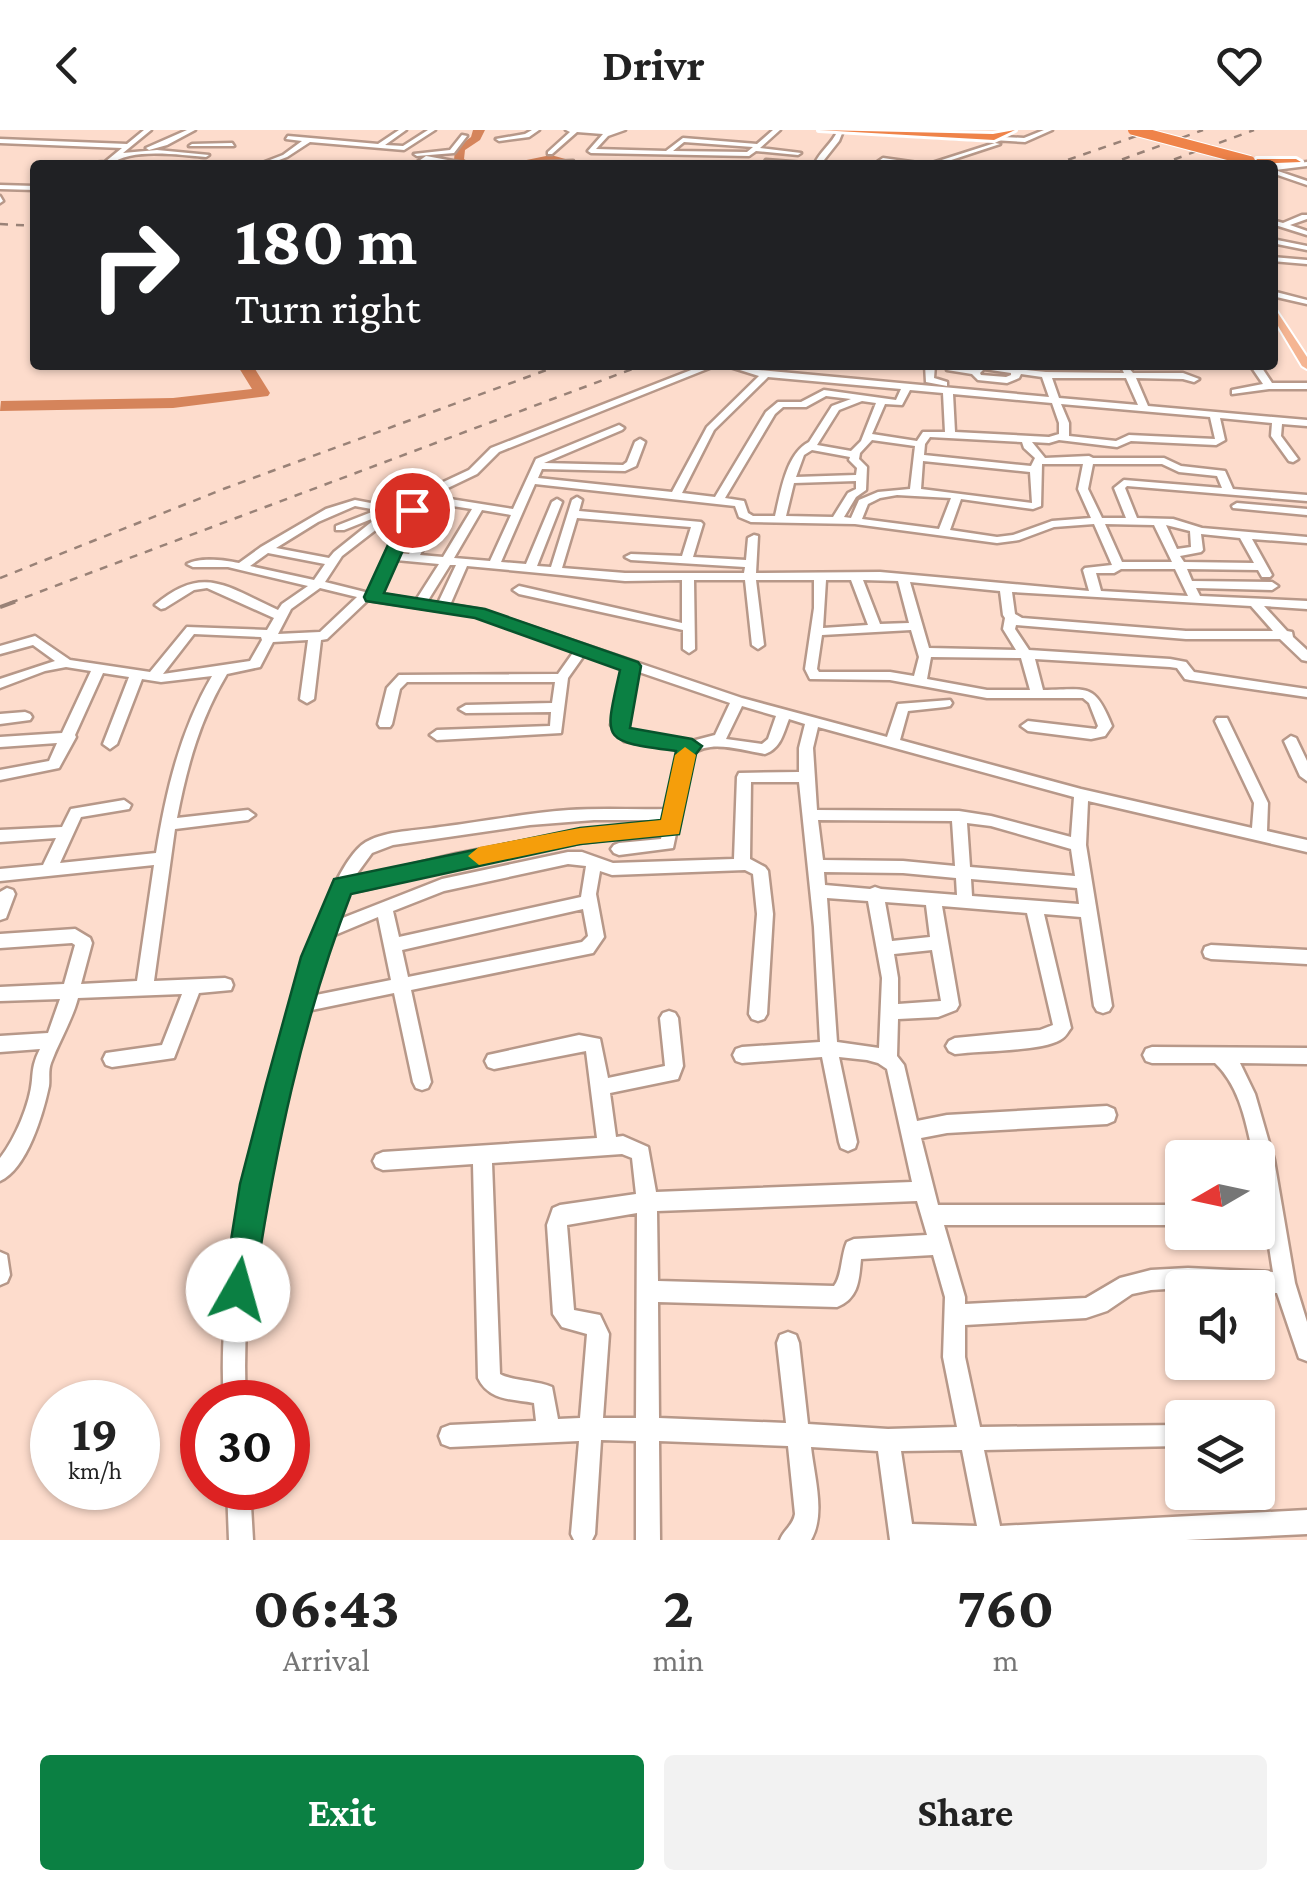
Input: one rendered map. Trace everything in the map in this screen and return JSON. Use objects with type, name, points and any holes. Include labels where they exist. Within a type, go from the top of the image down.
[{"type":"highway","points":[[824,130],[1008,135]]},
{"type":"highway","points":[[921,133],[938,130]]},
{"type":"highway","points":[[949,130],[980,137]]},
{"type":"highway","points":[[1121,130],[1234,160]]},
{"type":"highway","points":[[1133,130],[1235,160]]},
{"type":"highway","points":[[1278,163],[1303,162]]},
{"type":"highway","points":[[1278,167],[1303,162]]},
{"type":"main road","points":[[1278,303],[1307,350]]},
{"type":"main road","points":[[1278,317],[1307,366]]},
{"type":"street","points":[[111,160],[148,130]]},
{"type":"street","points":[[0,141],[158,148],[169,138],[192,130]]},
{"type":"street","points":[[320,139],[324,130]]},
{"type":"street","points":[[379,146],[403,130]]},
{"type":"street","points":[[415,160],[414,153],[432,130]]},
{"type":"street","points":[[499,139],[522,137],[536,130]]},
{"type":"street","points":[[550,153],[572,130],[609,134],[622,130]]},
{"type":"street","points":[[591,151],[736,154],[757,148],[778,130]]},
{"type":"street","points":[[881,134],[1008,135],[1025,140],[1048,130]]},
{"type":"street","points":[[391,148],[416,131]]},
{"type":"street","points":[[820,160],[846,131]]},
{"type":"street","points":[[575,160],[609,134]]},
{"type":"street","points":[[942,160],[1008,135]]},
{"type":"street","points":[[348,143],[356,136]]},
{"type":"street","points":[[414,153],[452,152],[464,136]]},
{"type":"street","points":[[288,138],[379,146],[443,160]]},
{"type":"street","points":[[274,160],[308,140]]},
{"type":"street","points":[[665,154],[683,140],[798,153]]},
{"type":"street","points":[[181,153],[190,146],[232,145]]},
{"type":"street","points":[[414,153],[437,146]]},
{"type":"street","points":[[625,160],[628,154]]},
{"type":"street","points":[[726,160],[736,154]]},
{"type":"street","points":[[148,155],[220,160]]},
{"type":"street","points":[[116,156],[206,155]]},
{"type":"street","points":[[1278,171],[1307,184]]},
{"type":"street","points":[[2,194],[30,184]]},
{"type":"street","points":[[1278,240],[1288,227],[1306,218],[1305,206]]},
{"type":"street","points":[[1278,224],[1307,233]]},
{"type":"street","points":[[1278,242],[1307,248]]},
{"type":"street","points":[[1278,260],[1307,262]]},
{"type":"street","points":[[1278,295],[1307,302]]},
{"type":"street","points":[[340,528],[473,472],[495,450],[699,370]]},
{"type":"street","points":[[750,370],[906,388],[1054,396],[1145,410],[1307,423]]},
{"type":"street","points":[[784,375],[786,370]]},
{"type":"street","points":[[799,370],[841,370]]},
{"type":"street","points":[[930,370],[929,380],[949,388]]},
{"type":"street","points":[[950,433],[952,370]]},
{"type":"street","points":[[966,370],[978,377],[1007,380],[1016,376],[1016,370]]},
{"type":"street","points":[[1024,370],[1046,376],[1194,380]]},
{"type":"street","points":[[1127,370],[1145,410]]},
{"type":"street","points":[[1258,370],[1269,386]]},
{"type":"street","points":[[675,497],[710,429],[766,374]]},
{"type":"street","points":[[1046,376],[1064,423],[1062,438]]},
{"type":"street","points":[[779,521],[788,480],[807,446],[813,444],[835,408],[860,399],[867,384]]},
{"type":"street","points":[[1235,392],[1269,386],[1307,386]]},
{"type":"street","points":[[716,502],[769,415],[780,405],[803,405],[820,393],[898,403],[906,388]]},
{"type":"street","points":[[838,520],[852,495],[861,490],[861,464],[854,459],[881,402]]},
{"type":"street","points":[[915,493],[920,444],[927,434],[1062,438],[1116,444],[1128,438],[1216,442],[1220,440],[1215,417]]},
{"type":"street","points":[[1277,421],[1276,436],[1293,459]]},
{"type":"street","points":[[495,563],[538,466],[546,457],[619,428]]},
{"type":"street","points":[[865,438],[920,444]]},
{"type":"street","points":[[856,521],[869,497],[915,493],[1033,506],[1037,504],[1038,465],[1026,438]]},
{"type":"street","points":[[538,466],[625,468],[632,464],[640,442]]},
{"type":"street","points":[[807,446],[856,454]]},
{"type":"street","points":[[918,457],[1038,465],[1072,464],[1089,458],[1160,460],[1179,470],[1218,472],[1229,491]]},
{"type":"street","points":[[1089,458],[1084,489],[1118,565]]},
{"type":"street","points":[[788,480],[860,478]]},
{"type":"street","points":[[532,480],[740,503],[744,515],[751,519],[856,521],[1007,540],[1052,524],[1100,521],[1184,523],[1195,529],[1307,540]]},
{"type":"street","points":[[1133,521],[1119,488],[1124,483],[1307,498]]},
{"type":"street","points":[[943,532],[957,496]]},
{"type":"street","points":[[153,677],[191,630],[315,638],[331,630],[369,597],[394,556],[412,514],[412,499]]},
{"type":"street","points":[[0,684],[66,663],[153,677],[222,672],[254,664],[286,606],[317,584],[331,562],[412,499],[518,513]]},
{"type":"street","points":[[556,569],[577,500]]},
{"type":"street","points":[[412,558],[443,501]]},
{"type":"street","points":[[532,566],[557,502]]},
{"type":"street","points":[[241,567],[265,550],[355,503],[386,510]]},
{"type":"street","points":[[420,604],[480,505]]},
{"type":"street","points":[[1237,506],[1307,512]]},
{"type":"street","points":[[573,514],[697,524],[686,561]]},
{"type":"street","points":[[1158,521],[1195,598]]},
{"type":"street","points":[[1174,553],[1197,550],[1195,529]]},
{"type":"street","points":[[1244,534],[1272,586],[1276,603]]},
{"type":"street","points":[[754,538],[750,570],[758,645]]},
{"type":"street","points":[[265,550],[331,562]]},
{"type":"street","points":[[394,556],[688,579],[750,570]]},
{"type":"street","points":[[631,557],[820,575],[1307,605]]},
{"type":"street","points":[[443,606],[464,561]]},
{"type":"street","points":[[193,564],[241,567],[369,597],[443,606],[513,624],[784,714],[1081,794],[1307,846]]},
{"type":"street","points":[[1118,565],[1262,568]]},
{"type":"street","points":[[1096,594],[1089,570],[1114,570],[1118,565]]},
{"type":"street","points":[[565,600],[574,572]]},
{"type":"street","points":[[820,575],[811,669],[815,676],[882,675],[987,694],[1092,696],[1103,718],[1104,730],[1091,734],[1028,726]]},
{"type":"street","points":[[854,576],[876,629]]},
{"type":"street","points":[[903,578],[924,652],[925,669],[919,682]]},
{"type":"street","points":[[688,579],[689,649]]},
{"type":"street","points":[[161,605],[191,587],[208,584],[281,616]]},
{"type":"street","points":[[1188,584],[1272,586]]},
{"type":"street","points":[[1006,588],[1010,629],[1038,693]]},
{"type":"street","points":[[519,590],[689,628]]},
{"type":"street","points":[[1255,602],[1260,613],[1288,635],[1307,657]]},
{"type":"street","points":[[1011,618],[1186,635],[1288,635]]},
{"type":"street","points":[[816,632],[918,626]]},
{"type":"street","points":[[307,699],[315,638]]},
{"type":"street","points":[[0,650],[34,640],[66,663]]},
{"type":"street","points":[[437,735],[550,732],[558,726],[562,678],[582,649]]},
{"type":"street","points":[[924,652],[1177,664],[1190,676],[1307,693]]},
{"type":"street","points":[[0,775],[54,765],[99,666]]},
{"type":"street","points":[[631,666],[618,725],[629,738],[766,749],[774,741],[784,714]]},
{"type":"street","points":[[145,986],[170,824],[193,732],[202,706],[222,672]]},
{"type":"street","points":[[110,744],[137,674]]},
{"type":"street","points":[[385,724],[394,688],[404,678],[562,678]]},
{"type":"street","points":[[715,742],[738,701]]},
{"type":"street","points":[[892,742],[903,707],[945,703]]},
{"type":"street","points":[[466,709],[559,707]]},
{"type":"street","points":[[0,719],[25,718]]},
{"type":"street","points":[[1222,720],[1261,803],[1258,834]]},
{"type":"street","points":[[813,721],[806,748],[806,776],[828,1050],[848,1142]]},
{"type":"street","points":[[0,742],[69,737]]},
{"type":"street","points":[[1292,741],[1307,776]]},
{"type":"street","points":[[619,848],[665,847],[686,752],[692,746]]},
{"type":"street","points":[[742,864],[744,778],[806,776]]},
{"type":"street","points":[[1081,794],[1078,845],[1103,1006]]},
{"type":"street","points":[[48,871],[76,813],[124,805]]},
{"type":"street","points":[[236,1380],[241,1261],[255,1184],[323,932],[342,886],[369,848],[400,839],[581,815],[672,821]]},
{"type":"street","points":[[810,815],[958,816],[1078,845]]},
{"type":"street","points":[[170,824],[248,816]]},
{"type":"street","points":[[958,816],[965,902]]},
{"type":"street","points":[[342,886],[379,882],[456,860],[672,821]]},
{"type":"street","points":[[0,836],[65,832]]},
{"type":"street","points":[[0,875],[164,858]]},
{"type":"street","points":[[323,932],[467,878],[568,858],[628,869],[756,866],[762,877],[764,955],[758,1014]]},
{"type":"street","points":[[301,1006],[588,948],[596,936],[588,902],[594,865]]},
{"type":"street","points":[[814,866],[964,872],[1085,883]]},
{"type":"street","points":[[818,891],[1090,911]]},
{"type":"street","points":[[875,893],[891,1012],[888,1056],[900,1082],[957,1315],[952,1330],[954,1357],[990,1538]]},
{"type":"street","points":[[0,914],[7,894]]},
{"type":"street","points":[[891,1012],[938,1010],[950,1005],[933,900]]},
{"type":"street","points":[[392,944],[588,902]]},
{"type":"street","points":[[955,1046],[1054,1036],[1062,1028],[1034,907]]},
{"type":"street","points":[[385,911],[422,1082]]},
{"type":"street","points":[[0,941],[82,937],[74,988],[40,1068],[38,1098],[16,1153],[0,1172]]},
{"type":"street","points":[[884,948],[939,943]]},
{"type":"street","points":[[1210,952],[1307,957]]},
{"type":"street","points":[[0,994],[74,988],[225,985]]},
{"type":"street","points":[[112,1059],[168,1052],[194,986]]},
{"type":"street","points":[[601,1087],[672,1072],[668,1018]]},
{"type":"street","points":[[0,1044],[52,1040]]},
{"type":"street","points":[[494,1061],[594,1044],[608,1146]]},
{"type":"street","points":[[742,1055],[828,1050],[888,1056]]},
{"type":"street","points":[[1219,1054],[1232,1067],[1256,1140]]},
{"type":"street","points":[[1152,1055],[1307,1056]]},
{"type":"street","points":[[910,1131],[947,1124],[1107,1115]]},
{"type":"street","points":[[382,1162],[623,1145],[641,1153],[647,1202],[648,1540]]},
{"type":"street","points":[[482,1155],[489,1378],[501,1388],[544,1395],[548,1430]]},
{"type":"street","points":[[584,1534],[596,1327],[588,1319],[567,1319],[564,1314],[557,1220],[564,1212],[647,1202],[924,1192]]},
{"type":"street","points":[[930,1215],[1165,1216]]},
{"type":"street","points":[[646,1291],[824,1299],[844,1293],[854,1249],[938,1245]]},
{"type":"street","points":[[1275,1247],[1307,1350]]},
{"type":"street","points":[[0,1262],[0,1275]]},
{"type":"street","points":[[957,1315],[1086,1308],[1101,1305],[1115,1292],[1140,1282],[1285,1283]]},
{"type":"street","points":[[788,1343],[807,1514],[804,1530],[792,1540]]},
{"type":"street","points":[[450,1436],[593,1429],[888,1440],[1165,1435]]},
{"type":"street","points":[[888,1440],[902,1538],[990,1538],[1307,1522]]},
{"type":"street","points":[[240,1510],[241,1540]]},
{"type":"waterway","points":[[459,160],[460,149],[476,138],[475,133],[480,130]]},
{"type":"waterway","points":[[538,160],[560,160]]},
{"type":"waterway","points":[[1,406],[173,403],[262,393],[248,370]]},
{"type":"railway","points":[[1067,160],[1154,130]]},
{"type":"railway","points":[[1121,160],[1203,130]]},
{"type":"railway","points":[[1173,160],[1254,130]]},
{"type":"railway","points":[[0,224],[30,226]]},
{"type":"railway","points":[[0,578],[226,488],[546,370]]},
{"type":"railway","points":[[10,603],[630,370]]},
{"type":"railway","points":[[0,607],[17,601]]},
{"type":"slow traffic","points":[[479,856],[580,836],[671,828],[685,755]]},
{"type":"route","points":[[238,1290],[255,1184],[280,1084],[314,957],[342,886],[379,882],[456,860],[580,836],[671,828],[686,752],[692,746],[624,736],[618,725],[631,666],[478,613],[373,597],[412,510]]}]
